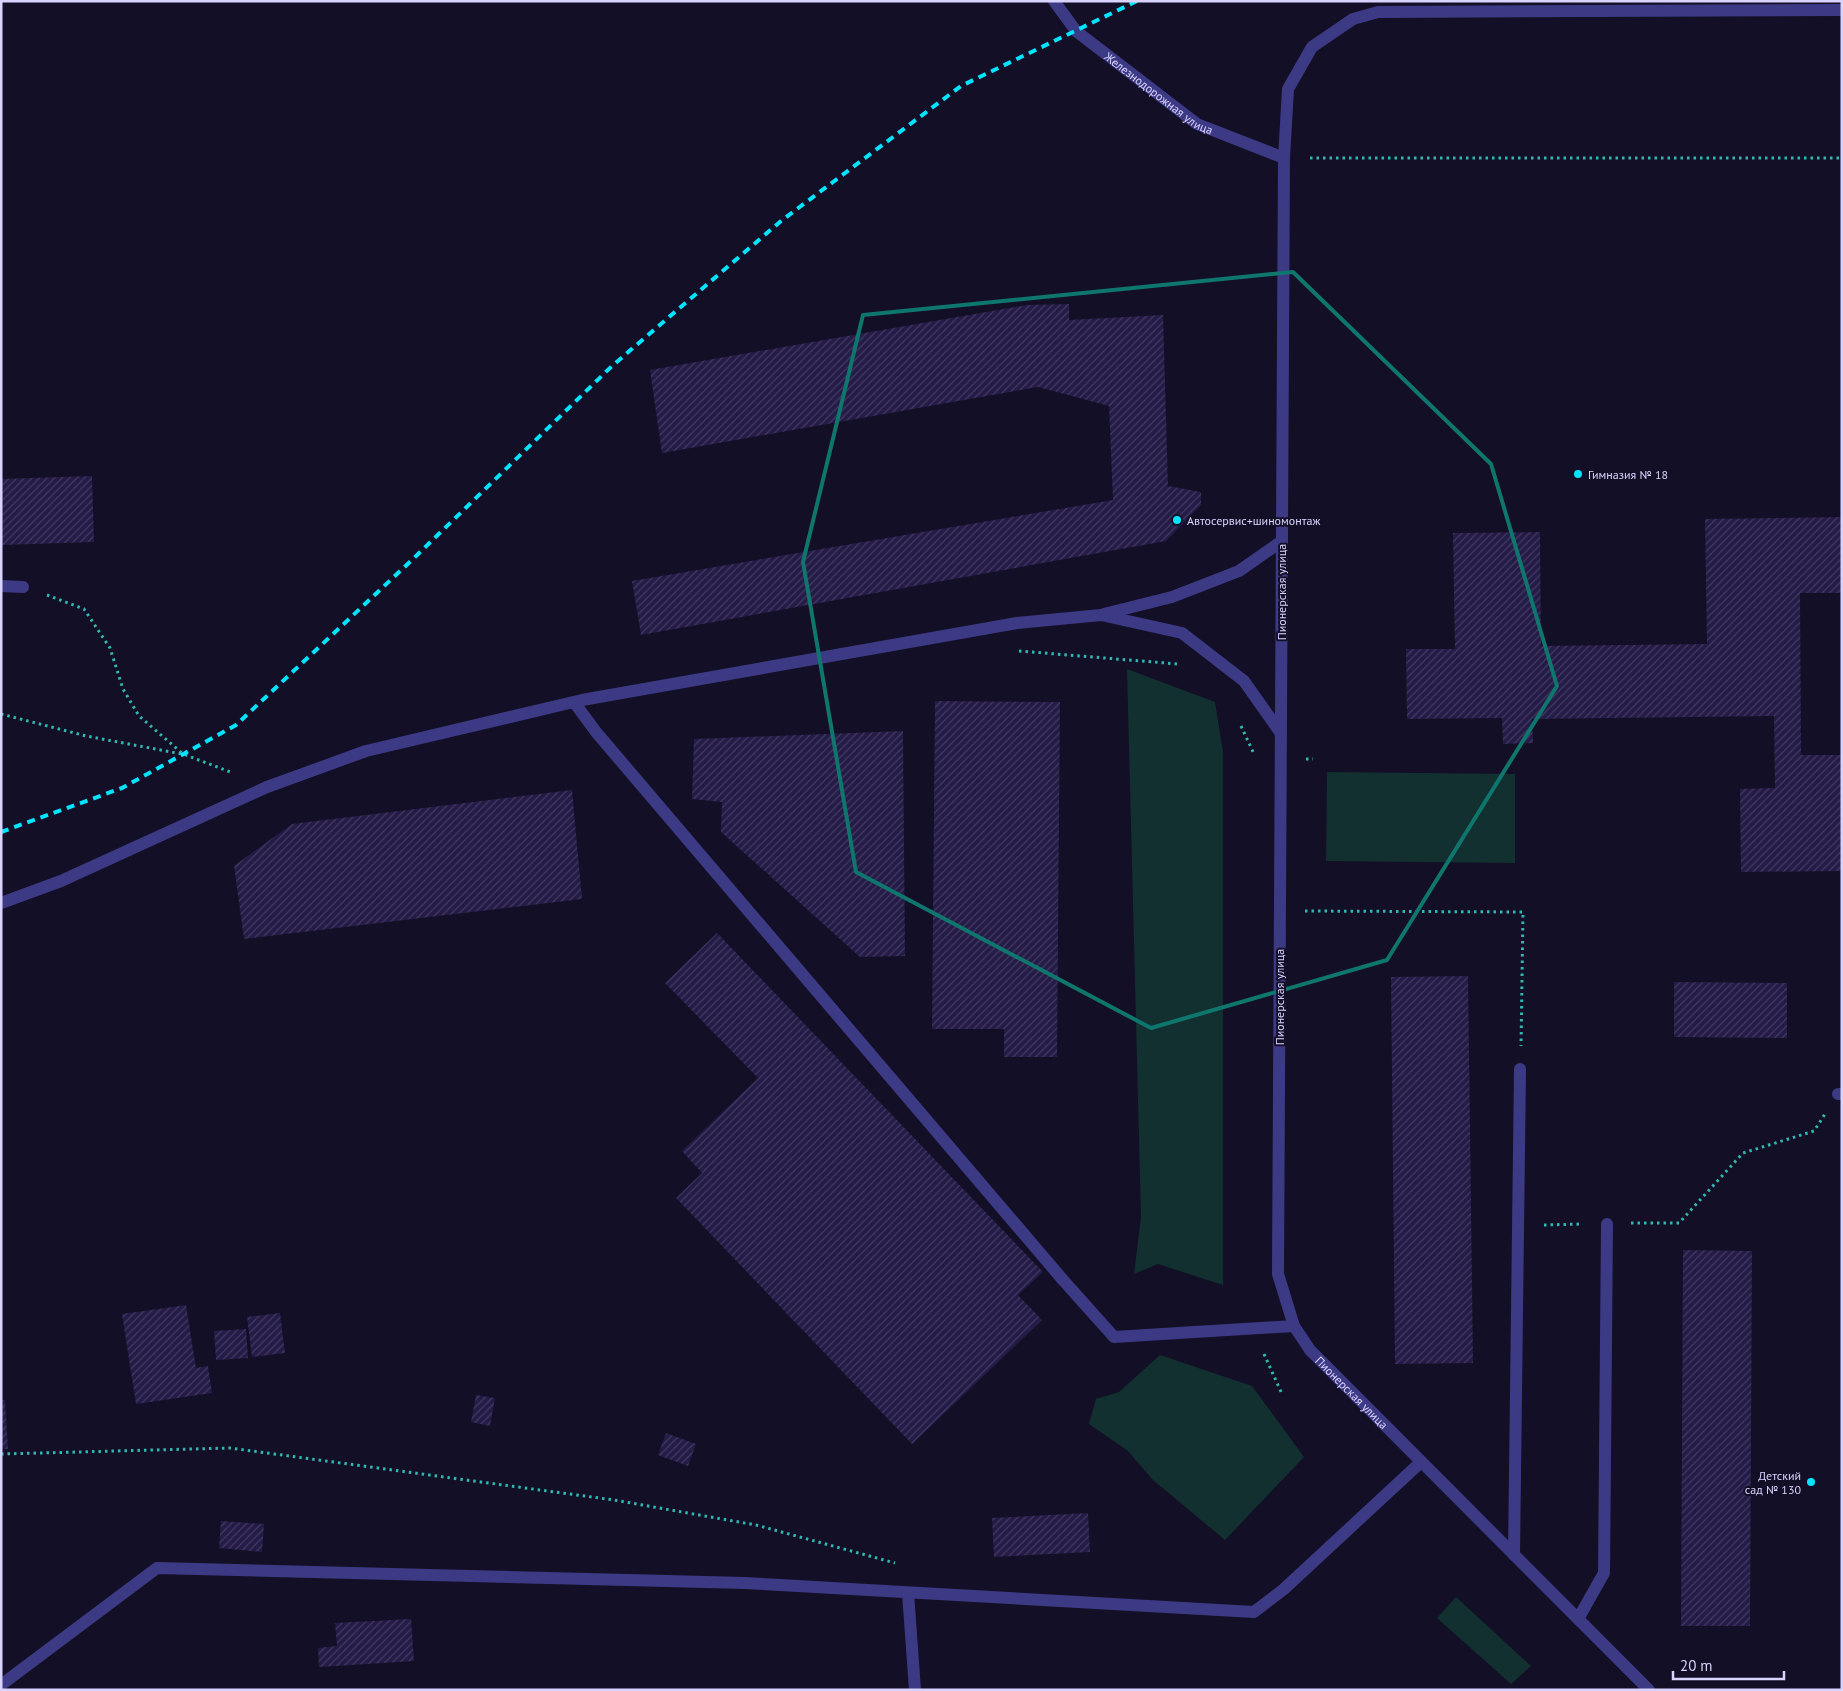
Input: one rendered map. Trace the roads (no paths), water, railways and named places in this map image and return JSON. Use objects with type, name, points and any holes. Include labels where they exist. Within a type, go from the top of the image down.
[{"type":"street","name":"Железнодорожная улица","points":[[1054,1],[1076,31],[1196,124],[1284,158]]},
{"type":"street","name":"Пионерская улица","points":[[1649,1690],[1310,1350],[1294,1326],[1278,1274],[1284,158],[1288,89],[1312,47],[1353,19],[1378,12],[1842,10]]},
{"type":"street","points":[[1,903],[61,881],[267,787],[366,751],[574,702],[1017,624],[1101,615],[1172,598],[1239,571],[1282,541]]},
{"type":"street","points":[[1,586],[23,586]]},
{"type":"street","points":[[1101,615],[1182,633],[1244,681],[1280,732]]},
{"type":"street","points":[[574,702],[628,770],[1063,1280],[1114,1337],[1294,1326]]},
{"type":"street","points":[[1514,1555],[1520,1069]]},
{"type":"street","points":[[1578,1619],[1604,1573],[1607,1224]]},
{"type":"street","points":[[1,1685],[157,1568],[745,1583],[1254,1612],[1284,1590],[1421,1462]]},
{"type":"street","points":[[908,1593],[916,1690]]},
{"type":"railway","points":[[1,832],[122,788],[236,725],[413,559],[612,366],[781,221],[961,86],[1137,1]]},
{"type":"place","name":"Гимназия № 18","points":[[1578,474]]},
{"type":"place","name":"Автосервис+шиномонтаж","points":[[1177,520]]},
{"type":"place","name":"Детский сад № 130","points":[[1811,1482]]}]
